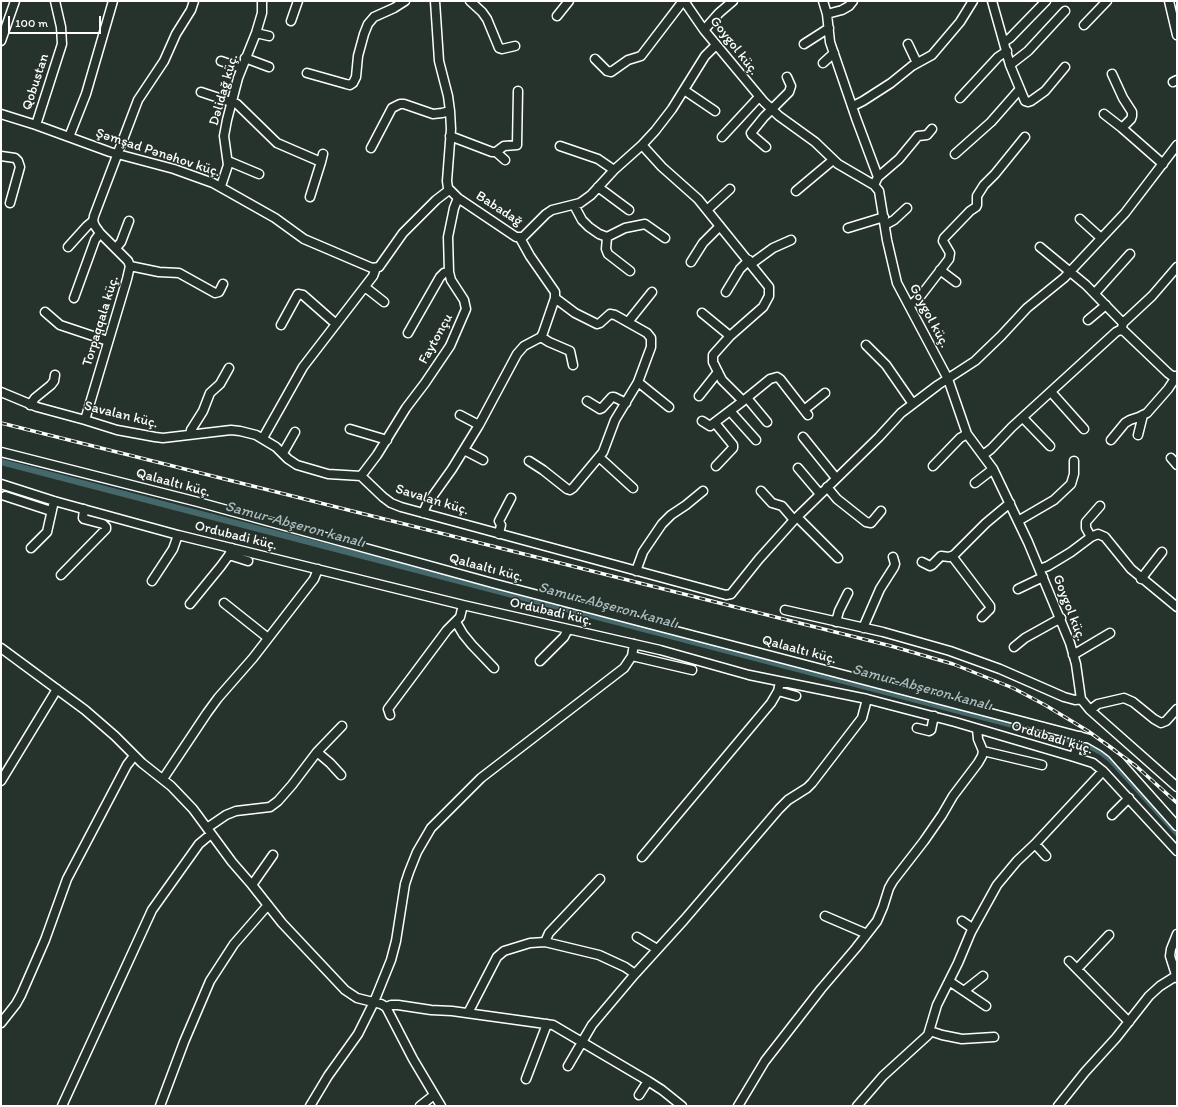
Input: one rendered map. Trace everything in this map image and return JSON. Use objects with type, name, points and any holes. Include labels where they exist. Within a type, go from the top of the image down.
[{"type":"street","points":[[1,41],[15,1]]},
{"type":"street","name":"Qobustan","points":[[36,125],[62,44],[61,27],[55,1]]},
{"type":"street","points":[[69,137],[86,94],[113,1]]},
{"type":"street","points":[[68,248],[93,221],[138,100],[164,61],[176,34],[191,10],[194,1]]},
{"type":"street","name":"Dəlidağ küç.","points":[[221,186],[228,161],[224,136],[227,120],[241,68],[256,33],[262,13],[262,1]]},
{"type":"street","points":[[307,73],[350,85],[353,83],[356,77],[358,56],[368,24],[374,17],[405,1]]},
{"type":"street","points":[[263,438],[303,367],[365,288],[373,276],[376,268],[382,264],[403,233],[432,203],[449,190],[447,181],[450,110],[440,61],[435,1]]},
{"type":"street","points":[[470,1],[487,19],[499,48],[502,49],[515,46]]},
{"type":"street","points":[[558,16],[569,1]]},
{"type":"street","points":[[595,59],[607,71],[611,72],[628,60],[642,56],[684,1]]},
{"type":"street","name":"Goygol küç.","points":[[684,1],[716,45],[759,97],[772,110],[815,142],[832,160],[849,171],[876,181],[881,195],[884,221],[894,274],[900,290],[948,379],[973,444],[993,469],[1040,569],[1074,655],[1081,699]]},
{"type":"street","points":[[704,30],[732,1]]},
{"type":"street","points":[[823,1],[827,14],[830,42],[853,106],[876,181],[918,136],[927,135],[932,129]]},
{"type":"street","points":[[827,14],[842,10],[853,1]]},
{"type":"street","points":[[853,106],[877,93],[917,63],[935,53],[960,22],[973,1]]},
{"type":"street","points":[[992,1],[1010,65],[1025,100],[1031,102],[1045,91],[1066,67]]},
{"type":"street","points":[[1004,42],[1010,38],[1046,1]]},
{"type":"street","points":[[1084,25],[1107,1]]},
{"type":"street","points":[[291,21],[295,2]]},
{"type":"street","points":[[1172,5],[1177,35]]},
{"type":"street","points":[[1010,65],[1028,51],[1065,11]]},
{"type":"street","points":[[804,44],[829,28]]},
{"type":"street","points":[[256,33],[269,36]]},
{"type":"street","points":[[908,44],[917,63]]},
{"type":"street","name":"Babadağ","points":[[449,190],[458,198],[512,235],[520,238],[552,210],[558,207],[574,205],[585,201],[614,170],[642,145],[665,119],[705,56],[716,45]]},
{"type":"street","points":[[960,98],[998,57],[1007,51]]},
{"type":"street","points":[[823,63],[834,53]]},
{"type":"street","points":[[245,58],[269,67]]},
{"type":"street","points":[[221,61],[241,68]]},
{"type":"street","points":[[1112,74],[1123,98],[1132,112],[1131,119],[1122,128]]},
{"type":"street","points":[[766,147],[752,136],[751,133],[791,89],[786,77]]},
{"type":"street","points":[[955,154],[991,122],[1020,89]]},
{"type":"street","points":[[684,90],[715,111]]},
{"type":"street","points":[[496,152],[504,146],[516,146],[518,144],[518,91]]},
{"type":"street","points":[[201,92],[232,102],[242,109],[277,143],[322,158],[310,197]]},
{"type":"street","points":[[722,137],[759,97]]},
{"type":"street","points":[[370,148],[392,108],[400,104],[433,114],[450,110]]},
{"type":"street","name":"Şəmşad Pənəhov küç.","points":[[1,114],[117,154],[174,169],[221,186],[280,221],[296,235],[366,266],[376,268]]},
{"type":"street","points":[[1104,114],[1163,164]]},
{"type":"street","points":[[450,136],[492,152],[496,152],[505,160]]},
{"type":"street","points":[[909,305],[919,298],[950,256],[950,253],[943,241],[944,238],[976,207],[977,196],[984,185],[995,174],[1025,137]]},
{"type":"street","points":[[642,145],[662,167],[694,194],[769,287],[770,296],[763,307],[730,336],[713,355],[713,362],[726,384],[745,399],[767,422]]},
{"type":"street","points":[[560,146],[598,159],[614,170]]},
{"type":"street","points":[[796,518],[879,438],[901,413],[981,356],[1027,308],[1071,271],[1125,213],[1176,148]]},
{"type":"street","points":[[1,156],[15,158],[20,167],[10,203]]},
{"type":"street","points":[[796,191],[832,160]]},
{"type":"street","points":[[228,161],[259,174]]},
{"type":"street","points":[[598,187],[629,210]]},
{"type":"street","points":[[707,210],[730,189]]},
{"type":"street","name":"Faytonçu","points":[[361,476],[387,440],[406,408],[425,384],[450,346],[466,309],[464,300],[456,289],[449,272],[448,237],[454,208],[458,198]]},
{"type":"street","points":[[574,205],[578,214],[589,227],[599,234],[607,237],[625,228],[645,224],[665,238]]},
{"type":"street","points":[[848,228],[894,220],[907,208]]},
{"type":"street","points":[[1080,219],[1102,238]]},
{"type":"street","name":"Torpaqqala küç.","points":[[85,420],[128,279],[130,266],[128,261],[100,233],[93,221]]},
{"type":"street","points":[[116,248],[121,242],[129,221]]},
{"type":"street","points":[[691,262],[703,243],[720,226]]},
{"type":"street","points":[[74,298],[95,240],[100,233]]},
{"type":"street","points":[[607,237],[606,249],[608,254],[630,271]]},
{"type":"street","points":[[423,513],[427,504],[464,450],[479,425],[521,349],[541,337],[543,333],[555,298],[552,288],[530,256],[520,238]]},
{"type":"street","points":[[726,292],[740,269],[773,248],[791,240]]},
{"type":"street","points":[[1040,247],[1071,271],[1095,293],[1128,334],[1168,373],[1176,377],[1168,389],[1143,415],[1130,420],[1110,440]]},
{"type":"street","points":[[1095,293],[1130,254]]},
{"type":"street","points":[[130,266],[159,272],[179,273],[215,293],[219,292],[223,284]]},
{"type":"street","points":[[983,455],[992,449],[1023,418],[1122,327],[1177,267]]},
{"type":"street","points":[[940,270],[956,282]]},
{"type":"street","points":[[408,332],[440,277],[444,273],[449,272]]},
{"type":"street","points":[[365,288],[384,302]]},
{"type":"street","points":[[628,322],[652,292]]},
{"type":"street","points":[[281,325],[298,294],[300,294],[336,324]]},
{"type":"street","points":[[529,461],[567,489],[570,490],[573,488],[603,452],[615,420],[638,382],[651,348],[651,338],[647,333],[628,322],[612,314],[607,316],[600,323],[594,323],[575,313],[555,298]]},
{"type":"street","points":[[1088,320],[1106,305]]},
{"type":"street","points":[[45,312],[60,325],[108,341]]},
{"type":"street","points":[[702,313],[730,336]]},
{"type":"street","points":[[541,337],[570,351],[573,365]]},
{"type":"street","points":[[866,345],[886,365],[913,404]]},
{"type":"street","points":[[190,434],[203,411],[210,393],[220,384],[229,368]]},
{"type":"street","points":[[699,396],[718,372]]},
{"type":"street","points":[[30,405],[35,398],[51,385],[54,381],[55,375]]},
{"type":"street","points":[[702,421],[710,426],[770,379],[777,377],[806,412],[825,393]]},
{"type":"street","points":[[638,382],[669,408]]},
{"type":"street","name":"Savalan küç.","points":[[1,392],[30,405],[117,430],[155,437],[163,438],[230,430],[245,432],[263,438],[292,463],[328,474],[361,476],[383,498],[391,503],[499,534],[726,595],[730,594],[796,518]]},
{"type":"street","points":[[1051,392],[1084,429]]},
{"type":"street","points":[[587,401],[600,409],[614,397],[626,403]]},
{"type":"street","points":[[730,411],[756,440]]},
{"type":"street","points":[[460,415],[479,425]]},
{"type":"street","points":[[1138,435],[1143,415]]},
{"type":"street","points":[[1023,418],[1050,446]]},
{"type":"street","points":[[715,422],[733,446],[733,448],[716,466]]},
{"type":"street","points":[[350,429],[387,440]]},
{"type":"street","points":[[283,454],[295,432]]},
{"type":"street","points":[[933,466],[960,438],[968,434]]},
{"type":"street","points":[[803,437],[836,478]]},
{"type":"street","points":[[464,450],[483,460]]},
{"type":"street","name":"Qalaaltı küç.","points":[[1,452],[198,502],[593,610],[1080,736],[1096,742],[1112,753],[1177,826]]},
{"type":"street","points":[[599,457],[633,488]]},
{"type":"street","points":[[1171,458],[1177,465]]},
{"type":"street","points":[[1018,521],[1054,500],[1071,484],[1074,474],[1074,461]]},
{"type":"street","points":[[798,468],[820,494]]},
{"type":"street","points":[[975,483],[993,469]]},
{"type":"street","name":"Ordubadi küç.","points":[[1,484],[84,510],[178,535],[231,552],[318,570],[634,644],[780,682],[867,699],[934,716],[1074,757],[1093,763],[1103,771],[1177,851]]},
{"type":"street","points":[[827,487],[837,499],[866,522],[870,523],[881,511]]},
{"type":"street","points":[[636,571],[643,552],[662,524],[671,515],[704,491]]},
{"type":"street","points":[[761,491],[772,503],[782,506],[796,518],[838,558]]},
{"type":"street","points":[[5,496],[51,511]]},
{"type":"street","points":[[499,534],[501,525],[499,521],[511,498]]},
{"type":"street","points":[[31,548],[47,532],[54,501]]},
{"type":"street","points":[[922,562],[930,566],[941,556],[952,556],[986,523],[1010,503]]},
{"type":"street","points":[[1091,537],[1086,528],[1086,522],[1100,506]]},
{"type":"street","points":[[61,575],[106,529],[103,524],[84,519],[84,510]]},
{"type":"street","points":[[1040,569],[1048,566],[1071,552],[1091,537],[1098,534],[1105,537],[1125,564],[1141,579],[1177,606]]},
{"type":"street","points":[[152,581],[173,549],[178,535]]},
{"type":"street","points":[[190,604],[231,552],[248,561]]},
{"type":"street","points":[[1141,579],[1162,552]]},
{"type":"street","points":[[952,556],[990,606],[990,609],[982,617]]},
{"type":"street","points":[[863,628],[880,589],[894,567],[895,564],[893,557]]},
{"type":"street","points":[[163,779],[218,698],[268,638],[314,579],[318,570]]},
{"type":"street","points":[[1018,589],[1043,577]]},
{"type":"street","points":[[836,622],[839,611],[848,592]]},
{"type":"street","points":[[224,603],[268,638]]},
{"type":"street","points":[[390,715],[388,709],[389,707],[447,630],[460,617],[463,605]]},
{"type":"street","points":[[785,610],[863,628],[950,651],[1000,669],[1064,698],[1075,700],[1081,699],[1090,710],[1177,786]]},
{"type":"street","points":[[1014,647],[1025,638],[1060,618]]},
{"type":"street","points":[[456,622],[467,639],[494,668]]},
{"type":"street","points":[[540,661],[564,637],[568,629]]},
{"type":"street","points":[[1074,655],[1110,633]]},
{"type":"street","points":[[310,1106],[328,1076],[358,1034],[374,1002],[391,960],[396,941],[408,872],[417,852],[431,828],[481,778],[624,668],[632,656],[634,644]]},
{"type":"street","points":[[1,648],[103,725],[134,756],[163,779],[180,795],[295,939],[345,990],[357,998],[374,1002],[386,1007],[441,1106]]},
{"type":"street","points":[[632,656],[692,670]]},
{"type":"street","points":[[642,857],[771,703],[778,691],[780,682]]},
{"type":"street","points":[[1,781],[57,689]]},
{"type":"street","points":[[778,691],[796,696]]},
{"type":"street","points":[[1090,710],[1098,704],[1124,698],[1133,702],[1154,720],[1161,723],[1166,721],[1177,709]]},
{"type":"street","points":[[568,1066],[588,1032],[601,1014],[635,974],[684,920],[779,809],[788,800],[812,783],[862,718],[867,699]]},
{"type":"street","points":[[917,728],[929,731],[931,730],[934,716]]},
{"type":"street","points":[[62,1106],[152,910],[199,844],[209,831],[226,816],[236,812],[270,806],[278,801],[317,752],[342,726]]},
{"type":"street","points":[[738,1106],[765,1061],[821,988],[877,921],[893,881],[924,841],[953,796],[982,756],[983,751],[978,738],[977,729]]},
{"type":"street","points":[[1074,757],[1080,736]]},
{"type":"street","points":[[983,751],[1042,765]]},
{"type":"street","points":[[317,752],[341,775]]},
{"type":"street","points":[[1,1023],[13,1009],[21,995],[45,940],[67,879],[127,765],[134,756]]},
{"type":"street","points":[[857,1106],[883,1076],[924,1039],[930,1031],[937,1005],[972,928],[997,884],[1103,771]]},
{"type":"street","points":[[1112,815],[1129,798]]},
{"type":"street","points":[[1034,844],[1046,856]]},
{"type":"street","points":[[252,885],[272,855]]},
{"type":"street","points":[[545,942],[549,933],[600,879]]},
{"type":"street","points":[[160,1106],[184,1042],[210,981],[234,944],[268,905]]},
{"type":"street","points":[[825,916],[867,934]]},
{"type":"street","points":[[962,921],[972,928]]},
{"type":"street","points":[[1058,1106],[1084,1072],[1116,1038],[1149,996],[1160,986],[1176,977],[1170,956],[1177,934]]},
{"type":"street","points":[[1077,969],[1109,935]]},
{"type":"street","points":[[637,938],[657,949]]},
{"type":"street","points":[[468,1013],[500,953],[530,943],[545,942],[599,955],[625,967],[635,974]]},
{"type":"street","points":[[1069,961],[1129,1022]]},
{"type":"street","points":[[964,991],[983,976]]},
{"type":"street","points":[[949,981],[986,1006]]},
{"type":"street","points":[[386,1007],[398,1005],[554,1025],[648,1081],[682,1106]]},
{"type":"street","points":[[526,1079],[547,1024]]},
{"type":"street","points":[[930,1031],[962,1039],[994,1037]]},
{"type":"street","points":[[639,1095],[648,1081]]},
{"type":"street","points":[[420,1106],[434,1095]]},
{"type":"waterway","name":"Samur-Abşeron kanalı","points":[[1,462],[1086,744],[1101,752],[1111,760],[1177,833]]},
{"type":"railway","points":[[1,423],[891,646],[953,664],[1013,688],[1088,731],[1136,766],[1177,803]]}]
